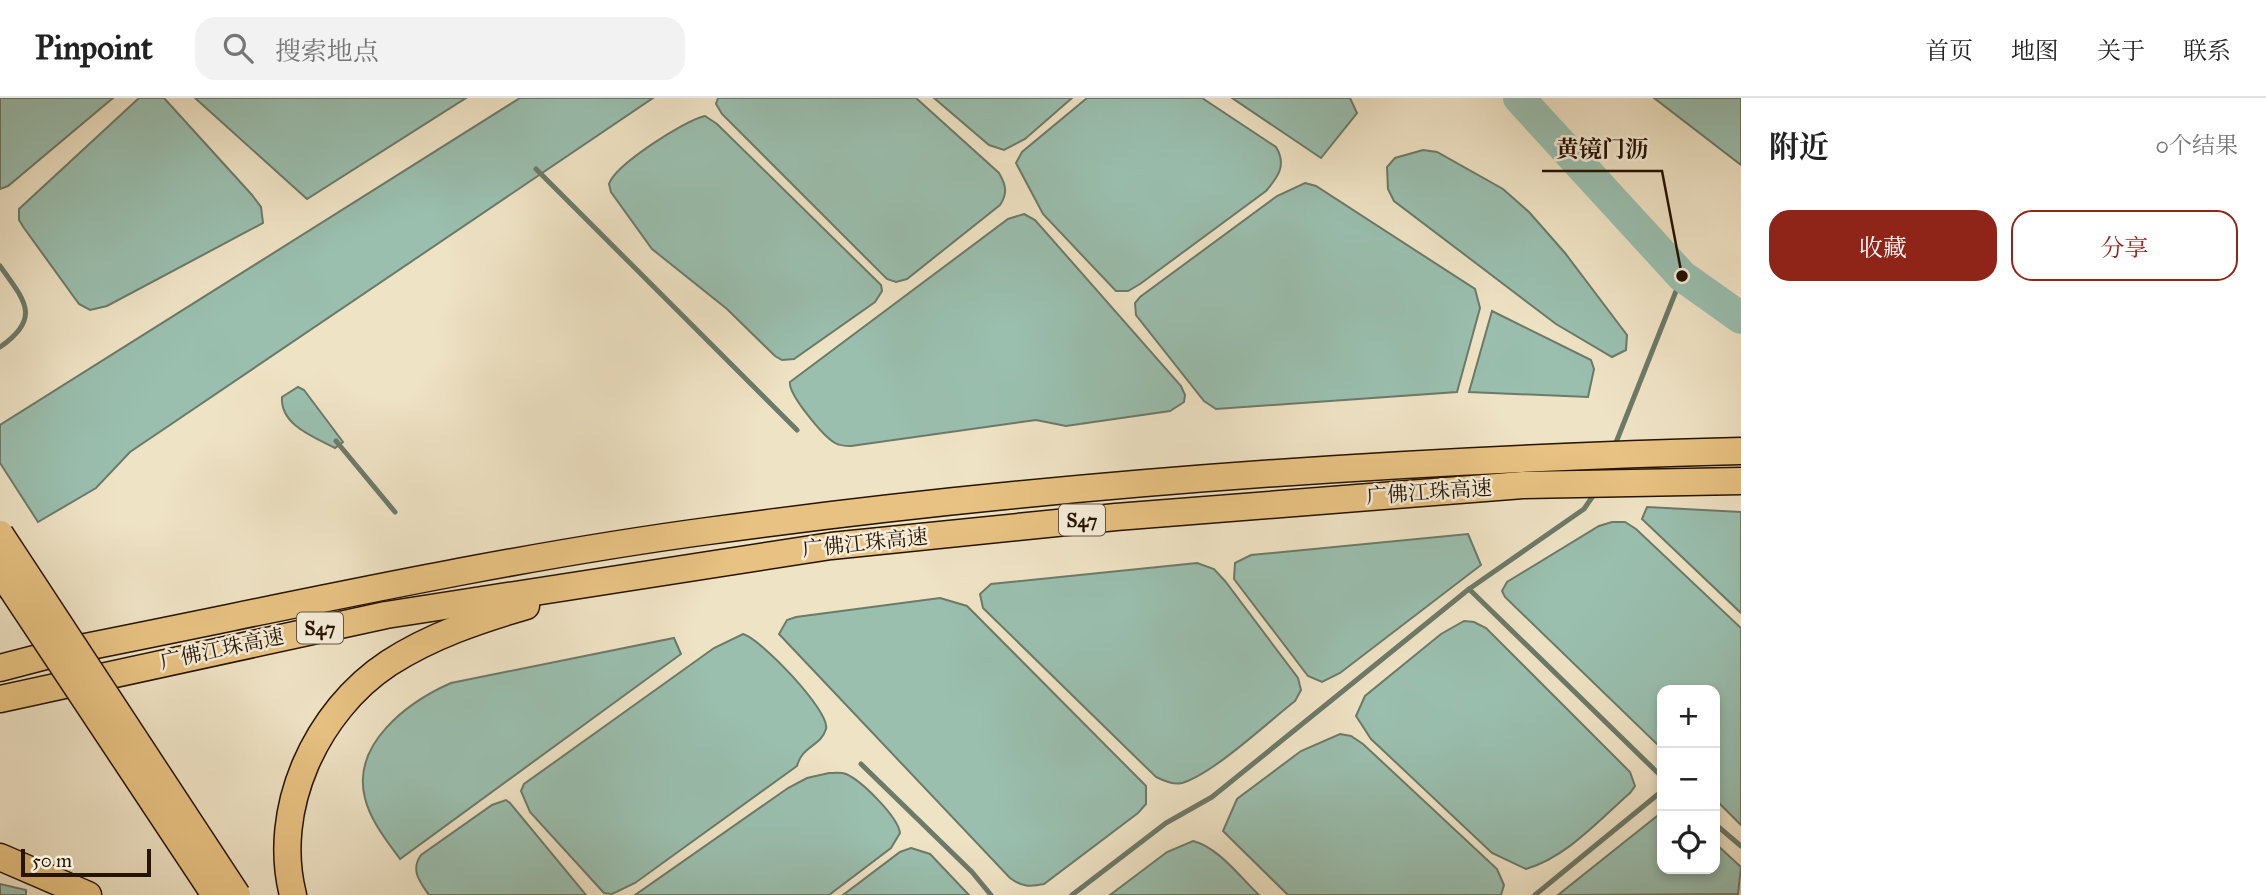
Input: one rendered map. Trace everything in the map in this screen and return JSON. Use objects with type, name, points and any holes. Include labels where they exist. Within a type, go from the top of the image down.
[{"type":"highway","name":"广佛江珠高速","points":[[0,668],[65,651],[463,572],[705,531],[1073,487],[1289,470],[1524,457],[1741,451]]},
{"type":"highway","name":"广佛江珠高速","points":[[0,699],[386,615],[642,573],[831,546],[1062,522],[1523,485],[1741,481]]},
{"type":"highway","points":[[0,534],[237,895]]},
{"type":"highway","points":[[0,571],[215,895]]},
{"type":"highway","points":[[293,895],[288,848],[291,808],[304,763],[326,726],[352,694],[387,664],[437,636],[499,614],[642,573]]},
{"type":"highway","points":[[0,658],[65,651]]},
{"type":"highway","points":[[0,857],[88,895]]},
{"type":"shaded area","points":[[0,98],[113,98],[8,186],[0,189]]},
{"type":"shaded area","points":[[139,98],[164,98],[252,195],[261,207],[263,223],[107,306],[90,310],[79,304],[24,228],[19,220],[19,209]]},
{"type":"shaded area","points":[[195,98],[466,98],[307,199]]},
{"type":"shaded area","points":[[520,98],[653,98],[130,452],[96,488],[38,522],[0,463],[0,425]]},
{"type":"shaded area","points":[[718,98],[916,98],[999,173],[1005,185],[1004,197],[1000,205],[907,279],[896,282],[887,279],[722,114],[716,104]]},
{"type":"shaded area","points":[[934,98],[1072,98],[1025,139],[1004,150],[989,145]]},
{"type":"shaded area","points":[[1087,98],[1202,98],[1276,147],[1281,160],[1280,171],[1266,191],[1140,284],[1128,291],[1116,291],[1043,214],[1016,163],[1022,152]]},
{"type":"shaded area","points":[[1232,98],[1350,98],[1357,113],[1321,158]]},
{"type":"shaded area","points":[[1654,98],[1741,98],[1741,165]]},
{"type":"shaded area","points":[[705,116],[717,124],[881,285],[882,291],[875,302],[794,359],[782,360],[775,356],[727,309],[652,249],[611,192],[609,184],[614,176],[637,155],[682,126]]},
{"type":"shaded area","points":[[1423,150],[1437,152],[1503,189],[1529,212],[1565,253],[1627,335],[1626,350],[1612,357],[1556,324],[1394,201],[1388,189],[1387,167],[1395,158]]},
{"type":"shaded area","points":[[1305,183],[1316,186],[1475,289],[1480,308],[1457,392],[1216,409],[1204,401],[1136,315],[1135,303],[1140,297],[1277,196]]},
{"type":"shaded area","points":[[1024,214],[1035,220],[1181,386],[1185,395],[1184,402],[1170,411],[1066,426],[1036,420],[851,446],[839,445],[830,439],[800,405],[790,382],[1008,219]]},
{"type":"shaded area","points":[[1492,311],[1591,360],[1594,369],[1588,397],[1469,392]]},
{"type":"shaded area","points":[[298,387],[304,390],[343,442],[335,448],[300,429],[286,415],[282,397]]},
{"type":"shaded area","points":[[1647,507],[1741,512],[1741,613],[1642,519]]},
{"type":"shaded area","points":[[1625,522],[1636,529],[1741,628],[1741,825],[1720,804],[1720,685],[1657,685],[1657,744],[1505,597],[1502,591],[1507,582],[1599,526]]},
{"type":"shaded area","points":[[1468,534],[1481,565],[1340,673],[1322,682],[1308,676],[1234,579],[1235,563],[1251,555]]},
{"type":"shaded area","points":[[1197,563],[1214,569],[1225,581],[1298,678],[1301,690],[1295,701],[1224,759],[1195,778],[1175,783],[1156,777],[983,608],[980,594],[991,584]]},
{"type":"shaded area","points":[[940,598],[967,606],[1146,786],[1146,804],[1138,813],[1044,884],[1026,885],[1010,878],[779,634],[787,620],[796,617]]},
{"type":"shaded area","points":[[1464,621],[1486,628],[1630,772],[1635,786],[1569,847],[1526,869],[1492,853],[1371,739],[1356,716],[1365,696],[1441,634]]},
{"type":"shaded area","points":[[743,634],[778,661],[806,693],[825,720],[824,735],[803,754],[797,766],[635,883],[612,894],[604,893],[530,812],[521,791],[524,784],[714,648]]},
{"type":"shaded area","points":[[674,638],[681,654],[400,859],[371,814],[365,798],[363,778],[366,760],[375,743],[401,713],[451,683]]},
{"type":"shaded area","points":[[1340,734],[1351,736],[1363,744],[1497,869],[1504,885],[1501,895],[1288,895],[1223,831],[1237,799],[1301,751]]},
{"type":"shaded area","points":[[829,773],[846,774],[861,784],[886,809],[900,833],[891,848],[829,895],[635,895],[788,788],[807,778]]},
{"type":"shaded area","points":[[506,800],[586,895],[429,895],[416,871],[421,855],[492,805]]},
{"type":"shaded area","points":[[1657,816],[1657,874],[1720,874],[1720,848],[1741,867],[1738,894],[1558,895]]},
{"type":"shaded area","points":[[1193,841],[1220,856],[1259,895],[1110,895],[1167,852]]},
{"type":"shaded area","points":[[911,848],[930,854],[969,895],[843,895],[900,852]]},
{"type":"shaded area","points":[[0,884],[26,890],[26,895],[0,895]]},
{"type":"waterway","points":[[1519,98],[1682,276],[1741,318]]},
{"type":"waterway","points":[[536,169],[797,430]]},
{"type":"waterway","points":[[0,266],[22,299],[25,309],[21,327],[0,347]]},
{"type":"waterway","points":[[1615,445],[1682,276]]},
{"type":"waterway","points":[[336,441],[395,512]]},
{"type":"waterway","points":[[1072,895],[1166,823],[1212,797],[1469,589],[1584,509],[1595,493]]},
{"type":"waterway","points":[[1469,589],[1657,772]]},
{"type":"waterway","points":[[861,764],[972,872],[991,895]]},
{"type":"waterway","points":[[1535,895],[1657,795]]},
{"type":"waterway","points":[[1720,828],[1741,846]]},
{"type":"place","name":"黄镜门沥","points":[[1682,276]]}]
